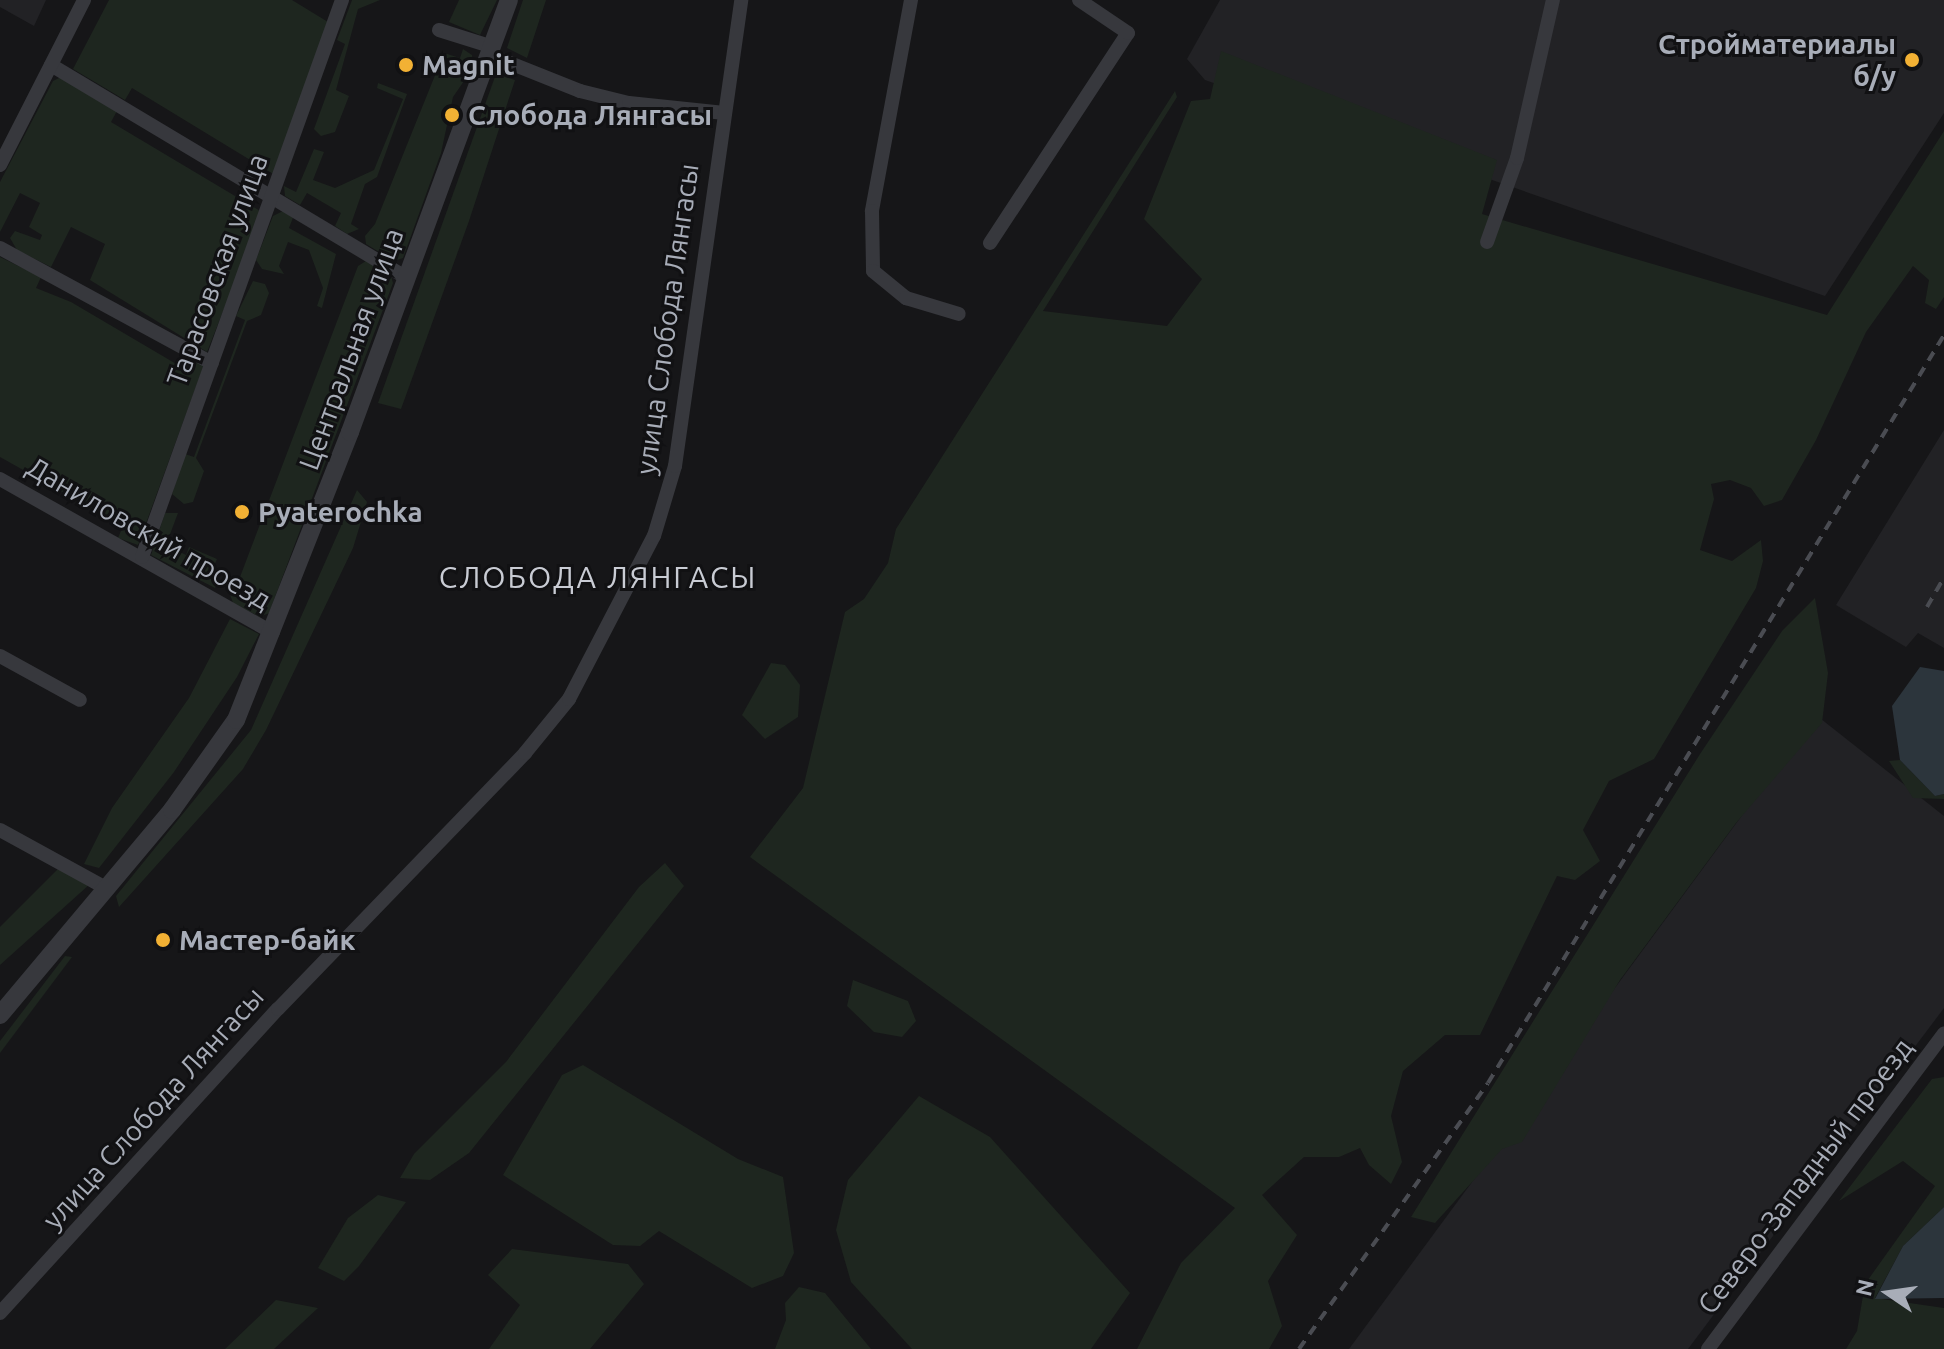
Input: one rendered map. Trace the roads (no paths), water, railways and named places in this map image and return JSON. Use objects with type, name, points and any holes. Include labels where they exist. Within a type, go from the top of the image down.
[{"type":"street","points":[[0,165],[84,0]]},
{"type":"street","name":"Тарасовская улица","points":[[142,557],[342,0]]},
{"type":"street","name":"Центральная улица","points":[[0,1015],[213,755],[236,720],[273,633],[509,0]]},
{"type":"street","name":"улица Слобода Лянгасы","points":[[0,1313],[278,1009],[525,753],[569,699],[654,536],[675,466],[741,0]]},
{"type":"street","points":[[911,0],[872,211],[873,271],[906,298],[959,314]]},
{"type":"street","points":[[990,243],[1128,33],[1079,0]]},
{"type":"street","points":[[1487,242],[1517,158],[1553,0]]},
{"type":"street","points":[[439,30],[580,91],[629,103],[724,113]]},
{"type":"street","points":[[51,65],[407,278]]},
{"type":"street","points":[[0,248],[212,363]]},
{"type":"street","name":"Даниловский проезд","points":[[0,479],[273,633]]},
{"type":"street","points":[[0,656],[80,700]]},
{"type":"street","points":[[0,830],[106,888]]},
{"type":"street","name":"Северо-Западный проезд","points":[[1708,1349],[1944,1034]]},
{"type":"railway","points":[[1299,1349],[1488,1083],[1944,335]]},
{"type":"railway","points":[[1927,607],[1944,578]]},
{"type":"place","name":"Стройматериалы б/у","points":[[1912,60]]},
{"type":"place","name":"Magnit","points":[[406,65]]},
{"type":"place","name":"Слобода Лянгасы","points":[[452,115]]},
{"type":"place","name":"Pyaterochka","points":[[242,512]]},
{"type":"place","name":"Мастер-байк","points":[[163,940]]},
{"type":"district","name":"СЛОБОДА ЛЯНГАСЫ","points":[[598,577]]}]
